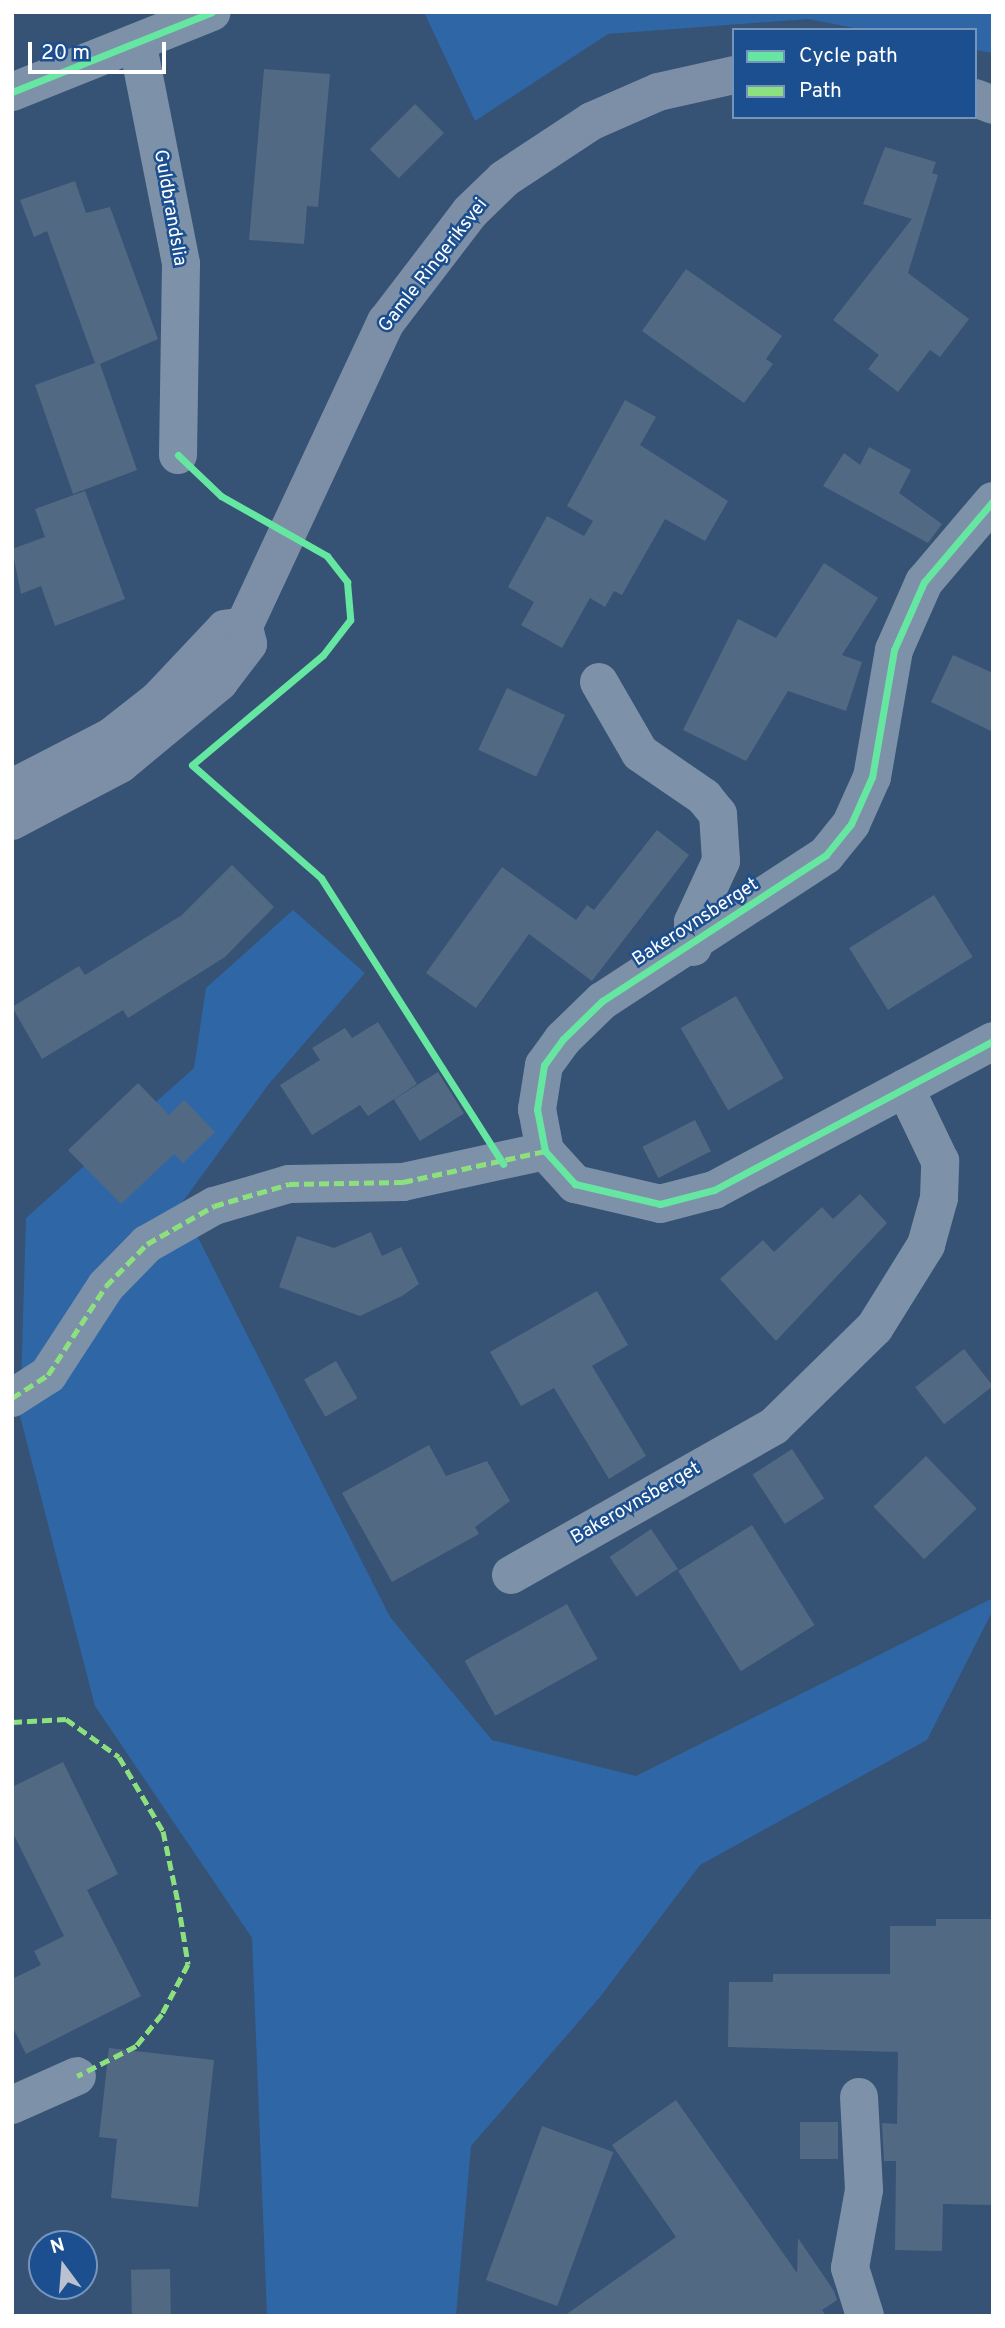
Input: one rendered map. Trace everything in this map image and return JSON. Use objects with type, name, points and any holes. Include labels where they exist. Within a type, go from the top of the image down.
[{"type":"main road","name":"Gamle Ringeriksvei","points":[[12,821],[120,764],[197,706],[248,644],[244,626],[386,322],[470,212],[504,179],[592,121],[658,92],[732,75]]},
{"type":"main road","points":[[12,788],[111,737],[168,691],[225,629],[244,626]]},
{"type":"street","points":[[12,92],[138,46],[212,12]]},
{"type":"street","name":"Guldbrandslia","points":[[138,46],[181,264],[178,455]]},
{"type":"street","name":"Bakerovnsberget","points":[[545,1151],[537,1109],[544,1066],[563,1038],[602,1001],[693,947],[826,855],[851,824],[872,776],[894,650],[919,593],[993,501]]},
{"type":"street","points":[[599,682],[640,753],[704,797],[718,814],[721,861],[694,922],[693,947]]},
{"type":"street","points":[[12,1398],[48,1375],[106,1286],[146,1244],[214,1206],[289,1184],[450,1176],[545,1151],[575,1184],[660,1204],[714,1190],[993,1041]]},
{"type":"street","name":"Bakerovnsberget","points":[[511,1575],[774,1426],[875,1327],[926,1245],[939,1198],[940,1161],[905,1088]]},
{"type":"street","points":[[12,2105],[78,2076]]},
{"type":"street","points":[[859,2097],[864,2190],[850,2268],[865,2316]]},
{"type":"shaded area","points":[[424,12],[993,12],[993,53],[977,50],[977,28],[855,28],[808,19],[608,34],[475,121]]},
{"type":"shaded area","points":[[293,910],[365,973],[268,1085],[181,1204],[390,1617],[492,1740],[636,1776],[993,1598],[993,1610],[927,1740],[700,1865],[600,1997],[471,2146],[456,2316],[267,2316],[252,1938],[95,1706],[20,1416],[26,1218],[194,1068],[206,988]]},
{"type":"building","points":[[264,69],[330,74],[318,207],[307,206],[304,244],[249,240]]},
{"type":"building","points":[[415,104],[444,133],[399,178],[370,149]]},
{"type":"building","points":[[885,147],[936,162],[932,173],[938,175],[908,273],[969,319],[940,357],[930,350],[898,392],[868,369],[879,355],[833,320],[912,219],[863,204]]},
{"type":"building","points":[[75,181],[86,213],[110,207],[158,339],[100,364],[137,470],[73,494],[35,385],[95,363],[47,231],[34,237],[20,200]]},
{"type":"building","points":[[686,269],[782,336],[766,359],[773,364],[744,403],[642,331]]},
{"type":"building","points":[[625,400],[656,417],[640,445],[728,501],[705,541],[665,519],[622,595],[614,591],[605,607],[590,598],[562,648],[521,625],[534,602],[508,587],[547,516],[584,536],[593,521],[567,506]]},
{"type":"building","points":[[869,447],[911,470],[899,493],[942,524],[928,543],[823,486],[844,453],[860,465]]},
{"type":"building","points":[[85,491],[125,599],[55,626],[41,586],[21,594],[12,549],[45,537],[35,509]]},
{"type":"building","points":[[824,563],[878,598],[842,655],[862,662],[846,711],[788,691],[746,761],[683,730],[738,619],[776,638]]},
{"type":"building","points":[[953,655],[993,673],[993,732],[931,702]]},
{"type":"building","points":[[507,688],[565,715],[536,777],[478,750]]},
{"type":"building","points":[[657,830],[689,855],[592,981],[529,934],[476,1008],[426,973],[502,867],[576,920],[587,905],[594,910]]},
{"type":"building","points":[[232,865],[274,907],[225,957],[128,1018],[123,1010],[42,1059],[12,1007],[79,966],[85,975],[182,915]]},
{"type":"building","points":[[934,895],[973,957],[888,1010],[849,948]]},
{"type":"building","points":[[736,996],[784,1078],[728,1110],[681,1028]]},
{"type":"building","points":[[378,1022],[417,1084],[368,1116],[360,1105],[312,1135],[280,1085],[320,1060],[312,1048],[345,1028],[352,1038]]},
{"type":"building","points":[[438,1072],[464,1114],[420,1141],[394,1100]]},
{"type":"building","points":[[138,1083],[169,1115],[184,1100],[215,1132],[183,1163],[174,1154],[121,1204],[68,1150]]},
{"type":"building","points":[[695,1120],[711,1151],[658,1178],[642,1147]]},
{"type":"building","points":[[860,1194],[887,1223],[776,1341],[720,1279],[763,1240],[774,1252],[822,1207],[833,1219]]},
{"type":"building","points":[[371,1232],[382,1256],[401,1247],[419,1284],[402,1296],[360,1316],[279,1287],[297,1236],[334,1248]]},
{"type":"building","points":[[597,1291],[628,1345],[592,1366],[646,1456],[609,1479],[554,1388],[521,1406],[490,1352]]},
{"type":"building","points":[[964,1349],[993,1386],[944,1424],[915,1387]]},
{"type":"building","points":[[336,1361],[358,1398],[325,1417],[304,1380]]},
{"type":"building","points":[[429,1445],[446,1476],[487,1461],[510,1501],[475,1527],[479,1534],[392,1582],[342,1493]]},
{"type":"building","points":[[792,1449],[824,1498],[785,1524],[753,1475]]},
{"type":"building","points":[[926,1456],[977,1509],[924,1559],[873,1507]]},
{"type":"building","points":[[752,1525],[815,1625],[741,1671],[678,1571]]},
{"type":"building","points":[[651,1529],[678,1569],[636,1597],[610,1557]]},
{"type":"building","points":[[567,1604],[598,1659],[495,1716],[465,1661]]},
{"type":"building","points":[[63,1762],[118,1874],[87,1890],[141,1996],[26,2054],[12,2026],[12,1979],[41,1965],[34,1951],[64,1936],[12,1831],[12,1787]]},
{"type":"building","points":[[936,1919],[993,1919],[993,2205],[943,2204],[942,2251],[895,2250],[896,2161],[884,2161],[882,2123],[897,2124],[898,2052],[728,2047],[729,1982],[773,1982],[773,1974],[890,1974],[890,1926],[936,1926]]},
{"type":"building","points":[[109,2048],[214,2060],[198,2207],[111,2198],[117,2139],[99,2137]]},
{"type":"building","points":[[676,2100],[797,2273],[798,2238],[834,2291],[837,2300],[822,2310],[826,2316],[564,2316],[676,2237],[612,2145]]},
{"type":"building","points":[[800,2122],[838,2122],[838,2159],[800,2159]]},
{"type":"building","points":[[542,2126],[613,2152],[557,2306],[486,2280]]},
{"type":"building","points":[[170,2269],[171,2316],[132,2316],[131,2270]]},
{"type":"marked path","points":[[12,1398],[48,1375],[106,1286],[147,1244],[214,1206],[289,1184],[403,1182],[545,1151]]},
{"type":"marked path","points":[[12,1722],[66,1719],[119,1757],[163,1831],[178,1902],[188,1964],[162,2014],[136,2046],[77,2076]]},
{"type":"cycle path","points":[[12,92],[212,12]]},
{"type":"cycle path","points":[[178,455],[221,496],[327,556],[347,582],[350,620],[323,655],[192,765],[321,878],[503,1164]]},
{"type":"cycle path","points":[[993,501],[924,582],[894,650],[872,777],[851,824],[826,855],[602,1001],[563,1039],[544,1065],[537,1109],[545,1151],[575,1184],[660,1204],[714,1190],[993,1041]]}]
